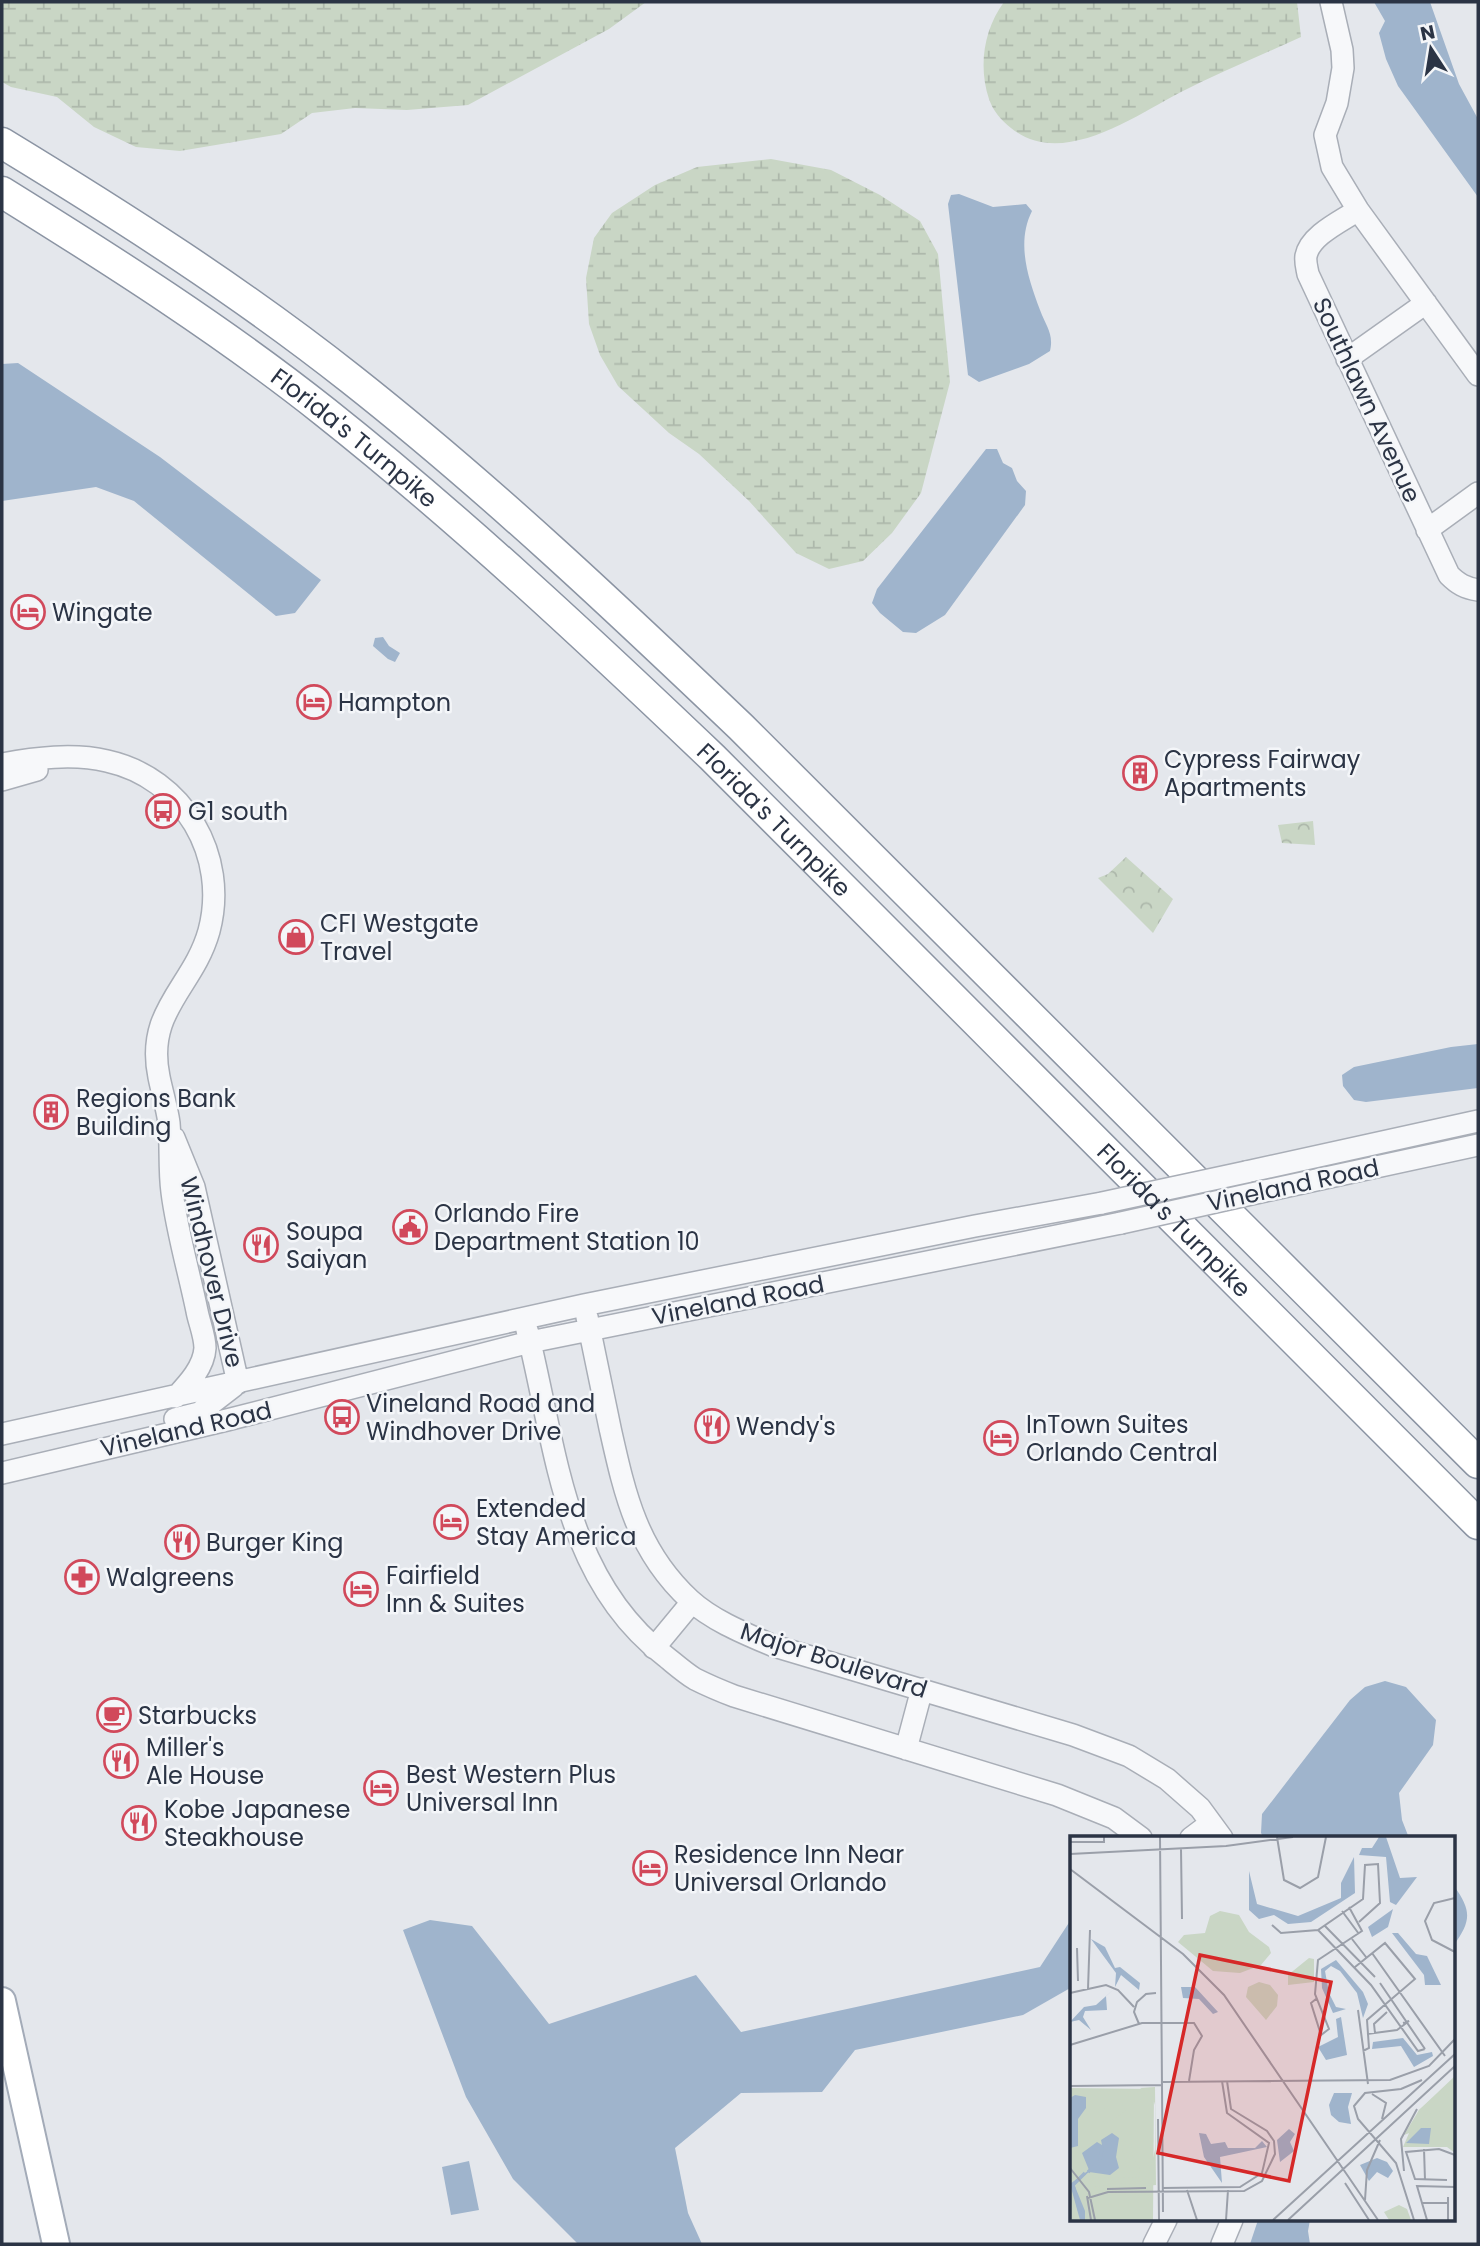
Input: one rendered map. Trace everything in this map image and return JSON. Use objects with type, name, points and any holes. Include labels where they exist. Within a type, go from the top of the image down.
[{"type":"highway","name":"Florida's Turnpike","points":[[2,143],[96,200],[229,288],[351,379],[499,502],[620,611],[741,727],[1478,1463]]},
{"type":"highway","name":"Florida's Turnpike","points":[[2,192],[205,323],[325,412],[461,525],[591,642],[712,757],[1478,1524]]},
{"type":"main road","points":[[2,2001],[55,2244]]},
{"type":"street","points":[[1331,2],[1342,50],[1343,68],[1338,103],[1328,122],[1325,135],[1326,149],[1339,180],[1359,210],[1478,375]]},
{"type":"street","name":"Southlawn Avenue","points":[[1359,210],[1317,238],[1309,248],[1306,258],[1308,274],[1449,575],[1468,589],[1478,590]]},
{"type":"street","points":[[1348,359],[1426,303]]},
{"type":"street","points":[[1427,530],[1478,494]]},
{"type":"street","name":"Windhover Drive","points":[[2,764],[39,758],[78,758],[121,765],[160,785],[185,808],[210,860],[214,902],[208,933],[198,960],[166,1008],[156,1043],[156,1064],[169,1123],[194,1187],[239,1383]]},
{"type":"street","name":"Windhover Drive","points":[[2,780],[78,758]]},
{"type":"street","name":"Vineland Road","points":[[2,1434],[584,1305],[1102,1203],[1478,1121]]},
{"type":"street","name":"Windhover Drive","points":[[169,1123],[172,1192],[205,1349],[195,1376],[176,1397]]},
{"type":"street","name":"Vineland Road","points":[[2,1473],[228,1420],[530,1342],[1121,1223],[1478,1145]]},
{"type":"street","points":[[172,1192],[194,1187]]},
{"type":"street","name":"Major Boulevard","points":[[584,1305],[625,1494],[641,1534],[664,1573],[692,1602],[732,1628],[774,1646],[1073,1735],[1129,1756],[1167,1779],[1200,1808],[1216,1831]]},
{"type":"street","points":[[524,1318],[563,1492],[579,1541],[595,1575],[621,1615],[654,1648],[693,1678],[734,1696],[1087,1806],[1114,1818],[1138,1836]]},
{"type":"street","points":[[228,1420],[259,1393],[337,1374],[412,1343]]},
{"type":"street","points":[[106,1449],[136,1429],[200,1413],[239,1383]]},
{"type":"street","points":[[654,1648],[692,1602]]},
{"type":"street","points":[[906,1749],[922,1689]]},
{"type":"street","points":[[1198,1836],[1216,1831]]},
{"type":"street","points":[[1154,2244],[1165,2222]]},
{"type":"street","points":[[1222,2244],[1230,2222]]},
{"type":"green space","points":[[2,2],[646,2],[609,29],[468,105],[407,110],[355,108],[312,113],[281,134],[180,151],[136,147],[94,127],[57,97],[11,87],[2,82]]},
{"type":"green space","points":[[1004,2],[1297,2],[1301,37],[1096,135],[1052,143],[1031,139],[1011,128],[998,115],[989,99],[984,74],[985,48],[992,24]]},
{"type":"green space","points":[[771,159],[831,170],[880,195],[920,221],[938,254],[950,382],[921,493],[892,533],[863,561],[829,569],[796,553],[749,501],[699,454],[669,433],[618,386],[600,355],[589,324],[586,278],[594,238],[612,213],[655,185],[697,167]]},
{"type":"green space","points":[[1313,821],[1315,845],[1282,843],[1278,825]]},
{"type":"green space","points":[[1126,857],[1173,899],[1153,933],[1098,878],[1108,874]]},
{"type":"water","points":[[1374,2],[1430,2],[1459,84],[1478,119],[1478,197],[1398,86],[1386,59],[1379,33],[1385,21]]},
{"type":"water","points":[[959,194],[993,207],[1026,204],[1032,211],[1027,223],[1024,248],[1031,286],[1051,340],[1050,351],[1029,364],[979,382],[968,375],[948,204],[951,195]]},
{"type":"water","points":[[18,363],[160,457],[321,580],[295,613],[276,616],[134,501],[96,487],[2,501],[2,364]]},
{"type":"water","points":[[986,449],[997,449],[1003,463],[1012,468],[1017,481],[1026,491],[1025,505],[945,615],[916,633],[903,632],[872,603],[877,589]]},
{"type":"water","points":[[383,637],[389,646],[400,653],[395,662],[373,646],[375,638]]},
{"type":"water","points":[[1478,1044],[1478,1088],[1366,1102],[1354,1100],[1343,1086],[1342,1075],[1354,1067]]},
{"type":"water","points":[[1385,1681],[1406,1687],[1436,1720],[1433,1745],[1399,1793],[1402,1820],[1408,1836],[1263,1836],[1262,1814],[1350,1700],[1365,1687]]},
{"type":"water","points":[[1456,1889],[1466,1909],[1464,1929],[1456,1942]]},
{"type":"water","points":[[430,1920],[472,1926],[549,2024],[696,1975],[741,2032],[1040,1967],[1070,1921],[1070,1988],[1023,2015],[855,2050],[822,2092],[741,2093],[675,2148],[688,2213],[702,2244],[578,2244],[513,2179],[466,2097],[403,1930]]},
{"type":"water","points":[[469,2161],[479,2210],[451,2215],[442,2167]]},
{"type":"water","points":[[1257,2222],[1310,2222],[1310,2244],[1250,2244]]},
{"type":"place","name":"Wingate","points":[[28,612]]},
{"type":"place","name":"Hampton","points":[[314,702]]},
{"type":"place","name":"Cypress Fairway Apartments","points":[[1140,773]]},
{"type":"place","name":"G1 south","points":[[163,811]]},
{"type":"place","name":"CFI Westgate Travel","points":[[296,937]]},
{"type":"place","name":"Regions Bank Building","points":[[51,1112]]},
{"type":"place","name":"Orlando Fire Department Station 10","points":[[410,1227]]},
{"type":"place","name":"Soupa Saiyan","points":[[261,1245]]},
{"type":"place","name":"Vineland Road and Windhover Drive","points":[[342,1417]]},
{"type":"place","name":"Wendy's","points":[[712,1426]]},
{"type":"place","name":"InTown Suites Orlando Central","points":[[1001,1438]]},
{"type":"place","name":"Extended Stay America","points":[[451,1522]]},
{"type":"place","name":"Burger King","points":[[182,1542]]},
{"type":"place","name":"Walgreens","points":[[82,1577]]},
{"type":"place","name":"Fairfield Inn & Suites","points":[[361,1589]]},
{"type":"place","name":"Starbucks","points":[[114,1715]]},
{"type":"place","name":"Miller's Ale House","points":[[121,1761]]},
{"type":"place","name":"Best Western Plus Universal Inn","points":[[381,1788]]},
{"type":"place","name":"Kobe Japanese Steakhouse","points":[[139,1823]]},
{"type":"place","name":"Residence Inn Near Universal Orlando","points":[[650,1868]]}]
